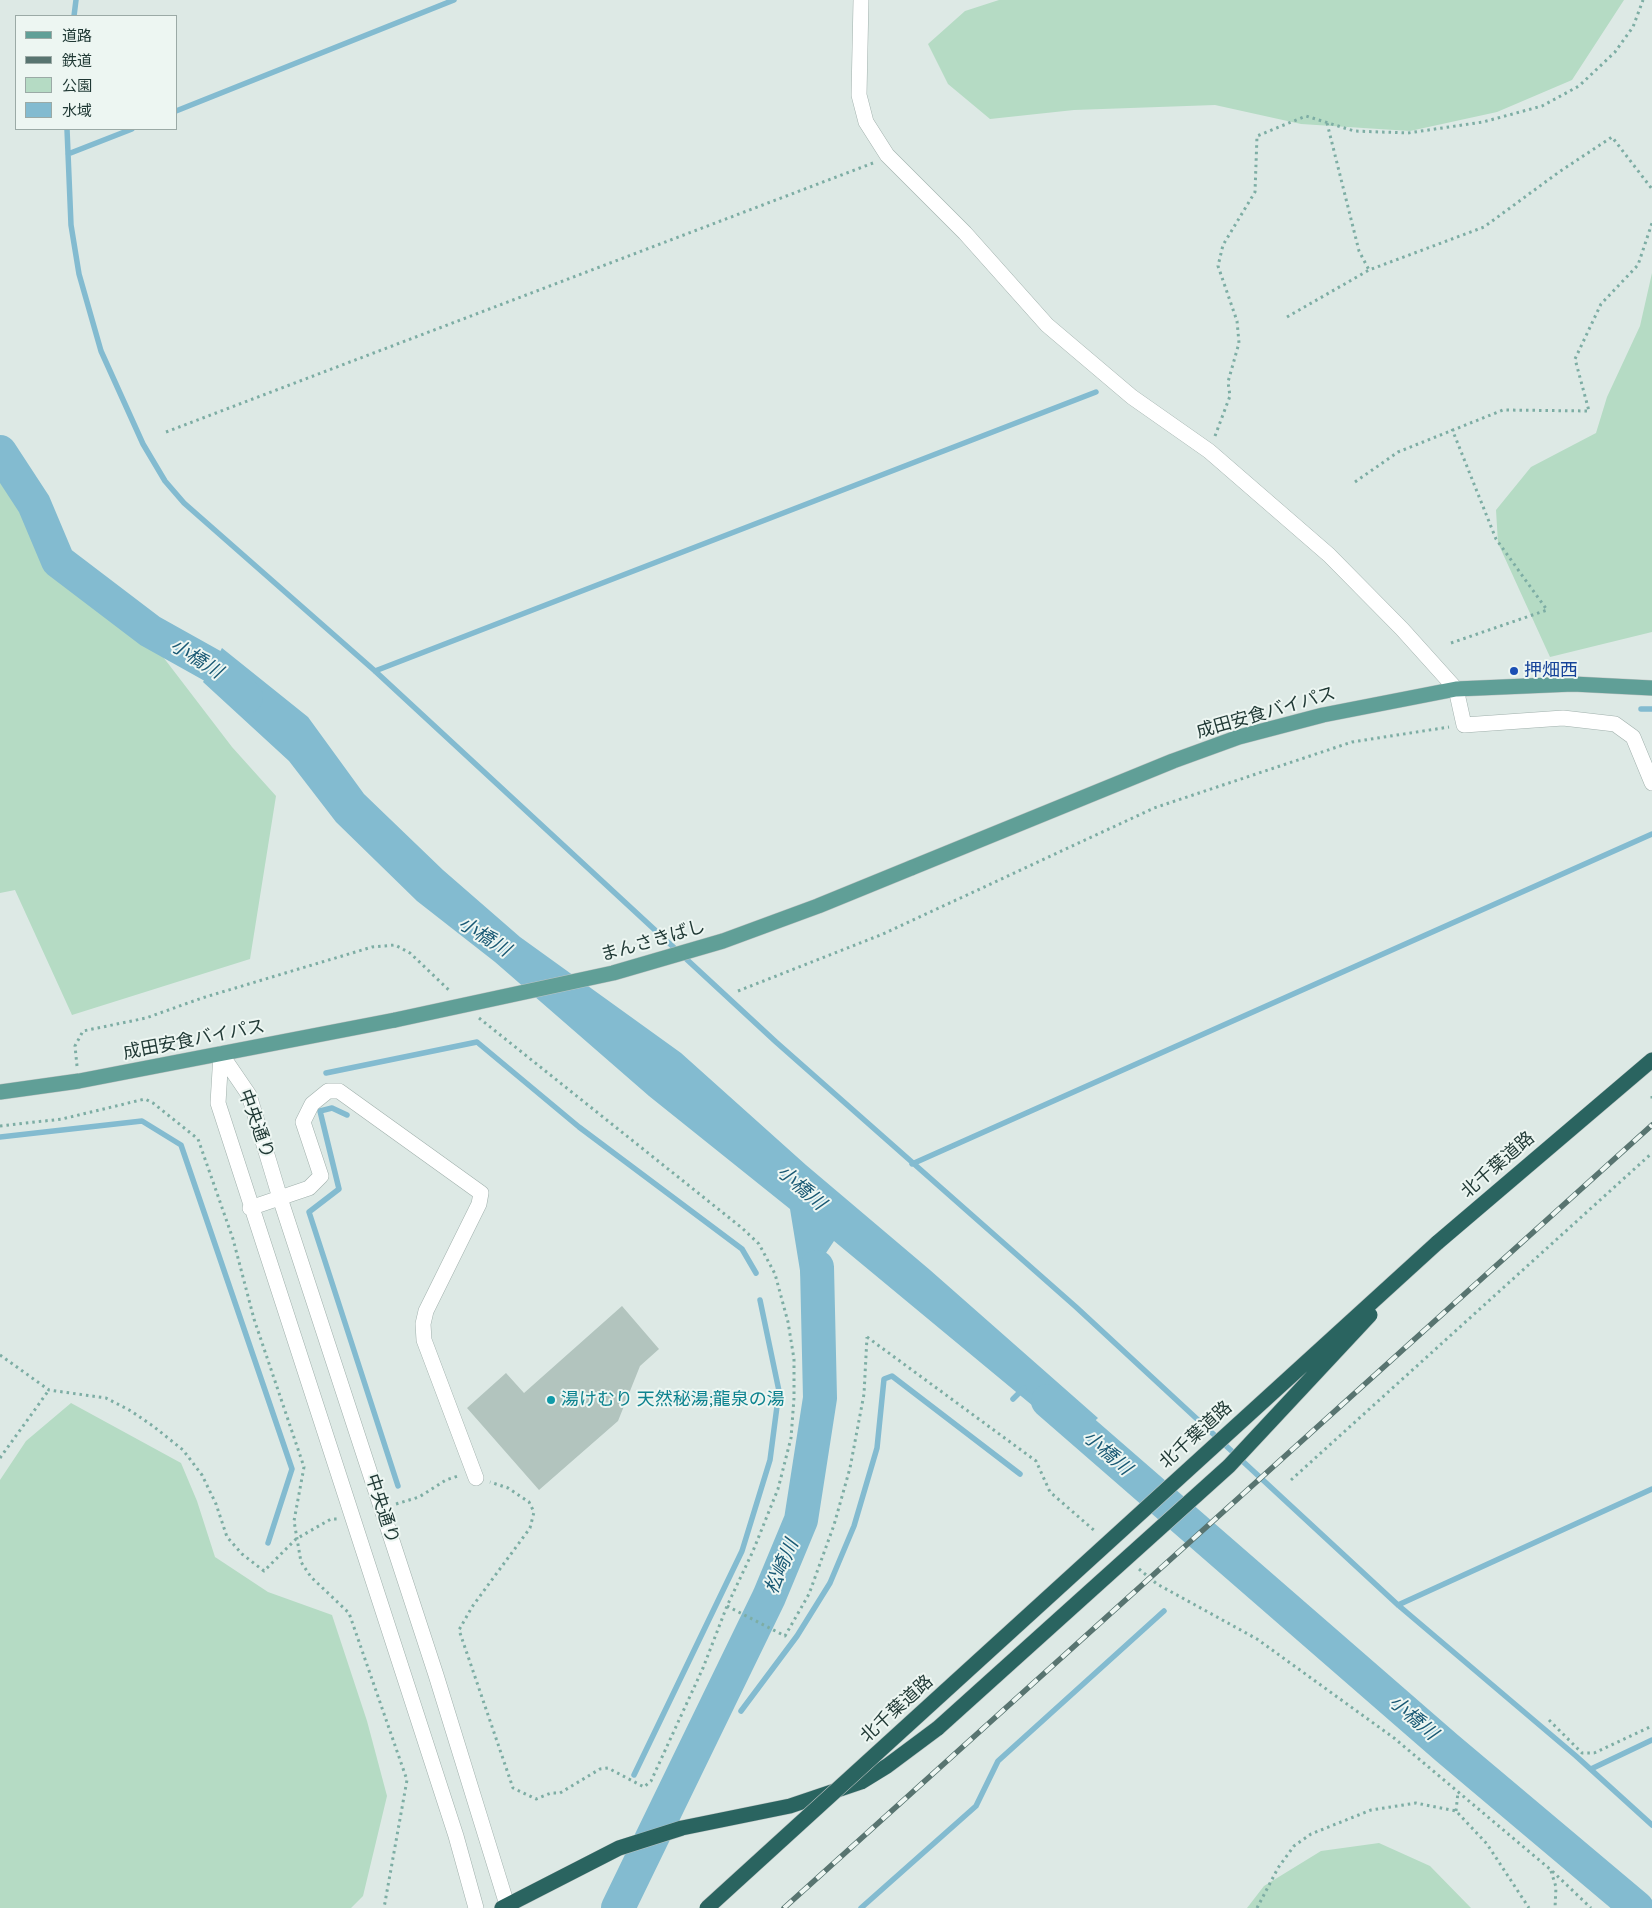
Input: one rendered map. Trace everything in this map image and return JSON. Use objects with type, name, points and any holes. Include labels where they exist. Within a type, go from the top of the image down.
[{"type":"highway","name":"北千葉道路","points":[[707,1908],[1437,1243],[1652,1060]]},
{"type":"highway","points":[[506,1907],[620,1848],[682,1828],[790,1806],[861,1782],[899,1758],[938,1728],[1229,1466],[1437,1243]]},
{"type":"main road","name":"成田安食バイパス","points":[[911,868],[1173,761],[1239,737],[1323,715],[1456,689],[1573,684],[1652,687]]},
{"type":"main road","name":"まんさきばし","points":[[395,1020],[613,973],[714,944],[818,906],[911,868]]},
{"type":"main road","name":"成田安食バイパス","points":[[0,1092],[79,1081],[395,1020]]},
{"type":"street","points":[[861,0],[859,95],[866,122],[887,155],[965,233],[1047,325],[1132,398],[1209,451],[1329,555],[1402,629],[1456,689],[1464,725],[1563,718],[1615,724],[1633,737],[1652,783]]},
{"type":"street","name":"中央通り","points":[[220,1054],[249,1094],[280,1198],[382,1508],[506,1907]]},
{"type":"street","name":"中央通り","points":[[220,1054],[218,1103],[250,1208],[456,1836],[476,1908]]},
{"type":"street","points":[[250,1208],[309,1188],[322,1176],[303,1122],[312,1104],[328,1091],[339,1091],[481,1192],[479,1204],[426,1312],[423,1324],[424,1340],[476,1478]]},
{"type":"path","points":[[1209,451],[1230,396],[1228,382],[1239,343],[1237,321],[1218,266],[1223,245],[1255,192],[1257,136],[1306,116],[1354,131],[1408,134],[1483,122],[1542,106],[1579,86],[1615,52],[1633,27],[1643,0]]},
{"type":"path","points":[[1327,123],[1359,251],[1369,270]]},
{"type":"path","points":[[1287,317],[1369,270],[1484,227],[1559,172],[1612,137],[1652,189]]},
{"type":"path","points":[[166,432],[871,164],[887,155]]},
{"type":"path","points":[[1355,482],[1398,452],[1503,410],[1589,411],[1575,359],[1601,304],[1638,265],[1652,223]]},
{"type":"path","points":[[1451,644],[1547,610],[1496,540],[1452,429]]},
{"type":"path","points":[[738,991],[883,934],[1154,808],[1352,742],[1464,725]]},
{"type":"path","points":[[79,1081],[75,1046],[84,1032],[146,1018],[202,998],[372,947],[395,945],[410,953],[454,996]]},
{"type":"path","points":[[382,1508],[419,1497],[446,1480],[466,1474],[508,1488],[530,1502],[534,1512],[530,1528],[472,1606],[459,1630],[513,1788],[536,1799],[551,1793],[560,1793],[600,1769],[608,1768],[644,1787],[651,1781],[703,1668],[726,1606],[753,1551],[778,1489],[790,1438],[794,1398],[794,1359],[788,1322],[775,1274],[759,1244],[742,1228],[476,1015]]},
{"type":"path","points":[[1652,1096],[1652,1101]]},
{"type":"path","points":[[0,1126],[62,1119],[145,1099],[153,1102],[198,1139],[233,1239],[254,1320],[304,1466],[294,1521],[301,1562],[306,1570],[349,1613],[407,1780],[384,1908]]},
{"type":"path","points":[[1291,1480],[1652,1153]]},
{"type":"path","points":[[726,1606],[785,1636],[809,1594],[834,1525],[850,1468],[864,1394],[867,1337],[1036,1462],[1050,1492],[1100,1535]]},
{"type":"path","points":[[0,1355],[49,1390],[106,1398],[131,1410],[183,1450],[202,1475],[216,1504],[227,1537],[242,1554],[264,1571],[296,1539],[331,1519],[352,1517]]},
{"type":"path","points":[[0,1458],[49,1390]]},
{"type":"path","points":[[1135,1565],[1156,1584],[1257,1639],[1394,1738],[1551,1870],[1591,1908]]},
{"type":"path","points":[[1549,1720],[1582,1753],[1594,1753],[1652,1726]]},
{"type":"path","points":[[1456,1811],[1458,1792]]},
{"type":"path","points":[[1257,1908],[1278,1868],[1294,1846],[1311,1834],[1371,1810],[1416,1803],[1456,1811],[1487,1844],[1530,1908]]},
{"type":"path","points":[[1551,1870],[1556,1886],[1555,1908]]},
{"type":"green space","points":[[999,0],[1624,0],[1572,80],[1497,112],[1410,131],[1301,124],[1215,105],[1074,110],[990,119],[948,84],[928,44],[965,11]]},
{"type":"green space","points":[[1652,273],[1652,632],[1550,657],[1498,543],[1496,510],[1531,467],[1596,433],[1607,397],[1640,326]]},
{"type":"green space","points":[[0,475],[42,540],[157,649],[232,747],[276,796],[250,959],[72,1015],[15,890],[0,893]]},
{"type":"green space","points":[[71,1403],[181,1463],[197,1501],[215,1557],[268,1592],[332,1615],[367,1721],[387,1796],[363,1896],[351,1908],[0,1908],[0,1480],[26,1441]]},
{"type":"green space","points":[[1379,1843],[1430,1866],[1471,1908],[1247,1908],[1264,1886],[1321,1851]]},
{"type":"water","points":[[222,648],[308,717],[364,794],[443,870],[520,937],[681,1053],[806,1165],[930,1270],[1098,1418],[1074,1440],[834,1241],[826,1253],[835,1342],[803,1289],[790,1209],[649,1096],[495,962],[417,901],[336,822],[289,761],[203,682]]},
{"type":"building","name":"湯けむり 天然秘湯;龍泉の湯","points":[[622,1306],[659,1349],[640,1366],[618,1421],[539,1490],[467,1408],[506,1373],[524,1393]]},
{"type":"waterway","points":[[74,15],[76,0]]},
{"type":"waterway","points":[[178,110],[454,0]]},
{"type":"waterway","points":[[67,130],[71,225],[79,274],[101,351],[143,444],[165,481],[184,503],[375,671],[776,1042],[1076,1307],[1398,1605],[1576,1756],[1652,1825]]},
{"type":"waterway","points":[[68,154],[129,130]]},
{"type":"waterway","points":[[375,671],[1096,392]]},
{"type":"waterway","name":"小橋川","points":[[0,452],[34,504],[58,561],[150,631],[218,669],[246,697]]},
{"type":"waterway","points":[[1641,709],[1652,709]]},
{"type":"waterway","points":[[912,1164],[1652,834]]},
{"type":"waterway","points":[[326,1073],[477,1042],[579,1127],[742,1249],[756,1273]]},
{"type":"waterway","points":[[347,1115],[332,1108],[320,1111],[339,1189],[309,1212],[398,1486]]},
{"type":"waterway","points":[[0,1137],[142,1121],[181,1145],[292,1469],[268,1543]]},
{"type":"waterway","name":"松崎川","points":[[618,1908],[769,1597],[801,1520],[820,1398],[817,1267]]},
{"type":"waterway","points":[[634,1775],[742,1551],[770,1460],[779,1391],[760,1300]]},
{"type":"waterway","points":[[741,1711],[797,1636],[830,1583],[854,1526],[877,1448],[884,1379],[892,1376],[1020,1474]]},
{"type":"waterway","points":[[1013,1399],[1024,1388]]},
{"type":"waterway","name":"小橋川","points":[[1048,1401],[1447,1748],[1637,1908]]},
{"type":"waterway","points":[[1398,1605],[1652,1489]]},
{"type":"waterway","points":[[861,1908],[976,1806],[998,1761],[1164,1611]]},
{"type":"waterway","points":[[1591,1769],[1652,1740]]},
{"type":"railway","points":[[784,1908],[1652,1125]]},
{"type":"place","name":"押畑西","points":[[1514,671]]},
{"type":"place","name":"湯けむり 天然秘湯;龍泉の湯","points":[[551,1400]]}]
